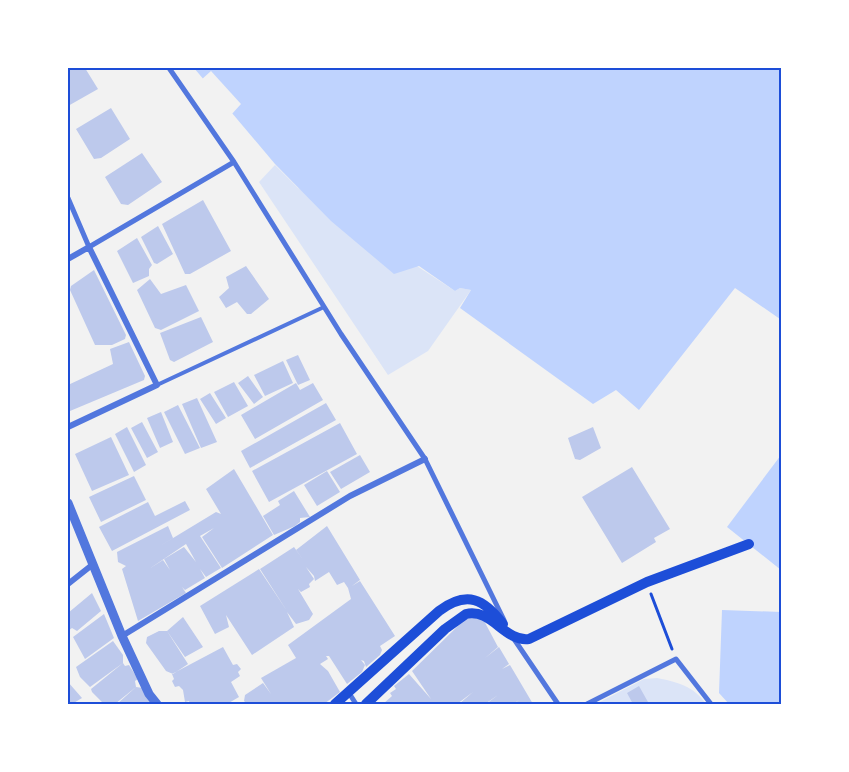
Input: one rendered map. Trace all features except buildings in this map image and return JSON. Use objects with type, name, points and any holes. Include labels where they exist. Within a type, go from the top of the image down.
[{"type":"main road","points":[[366,705],[445,629],[466,614],[487,616],[512,636],[525,639],[536,636],[647,582],[749,544]]},
{"type":"main road","points":[[335,705],[439,611],[455,601],[471,599],[486,605],[512,636]]},
{"type":"street","points":[[169,68],[234,162],[324,307],[425,459],[512,636],[558,705]]},
{"type":"street","points":[[68,259],[234,162]]},
{"type":"street","points":[[68,198],[89,247],[157,385],[68,427]]},
{"type":"street","points":[[122,636],[350,496],[425,459]]},
{"type":"street","points":[[68,503],[122,636],[149,694],[157,705]]},
{"type":"street","points":[[68,584],[92,565]]},
{"type":"street","points":[[587,705],[676,659],[711,705]]},
{"type":"street","points":[[348,691],[356,705]]},
{"type":"lane","points":[[157,385],[324,307]]},
{"type":"path","points":[[647,582],[676,659]]},
{"type":"shaded area","points":[[275,165],[298,188],[455,291],[460,288],[471,290],[428,351],[388,375],[259,182]]},
{"type":"shaded area","points":[[657,678],[678,683],[690,689],[706,704],[596,704],[644,679]]},
{"type":"water","points":[[194,68],[781,68],[781,317],[780,319],[735,288],[639,410],[616,390],[593,404],[460,308],[471,290],[460,288],[455,291],[419,266],[394,274],[331,221],[275,164]]},
{"type":"water","points":[[781,455],[781,570],[727,527]]},
{"type":"water","points":[[722,610],[781,612],[781,704],[729,704],[719,693]]},
{"type":"pier","points":[[211,71],[241,104],[231,115],[201,80]]}]
